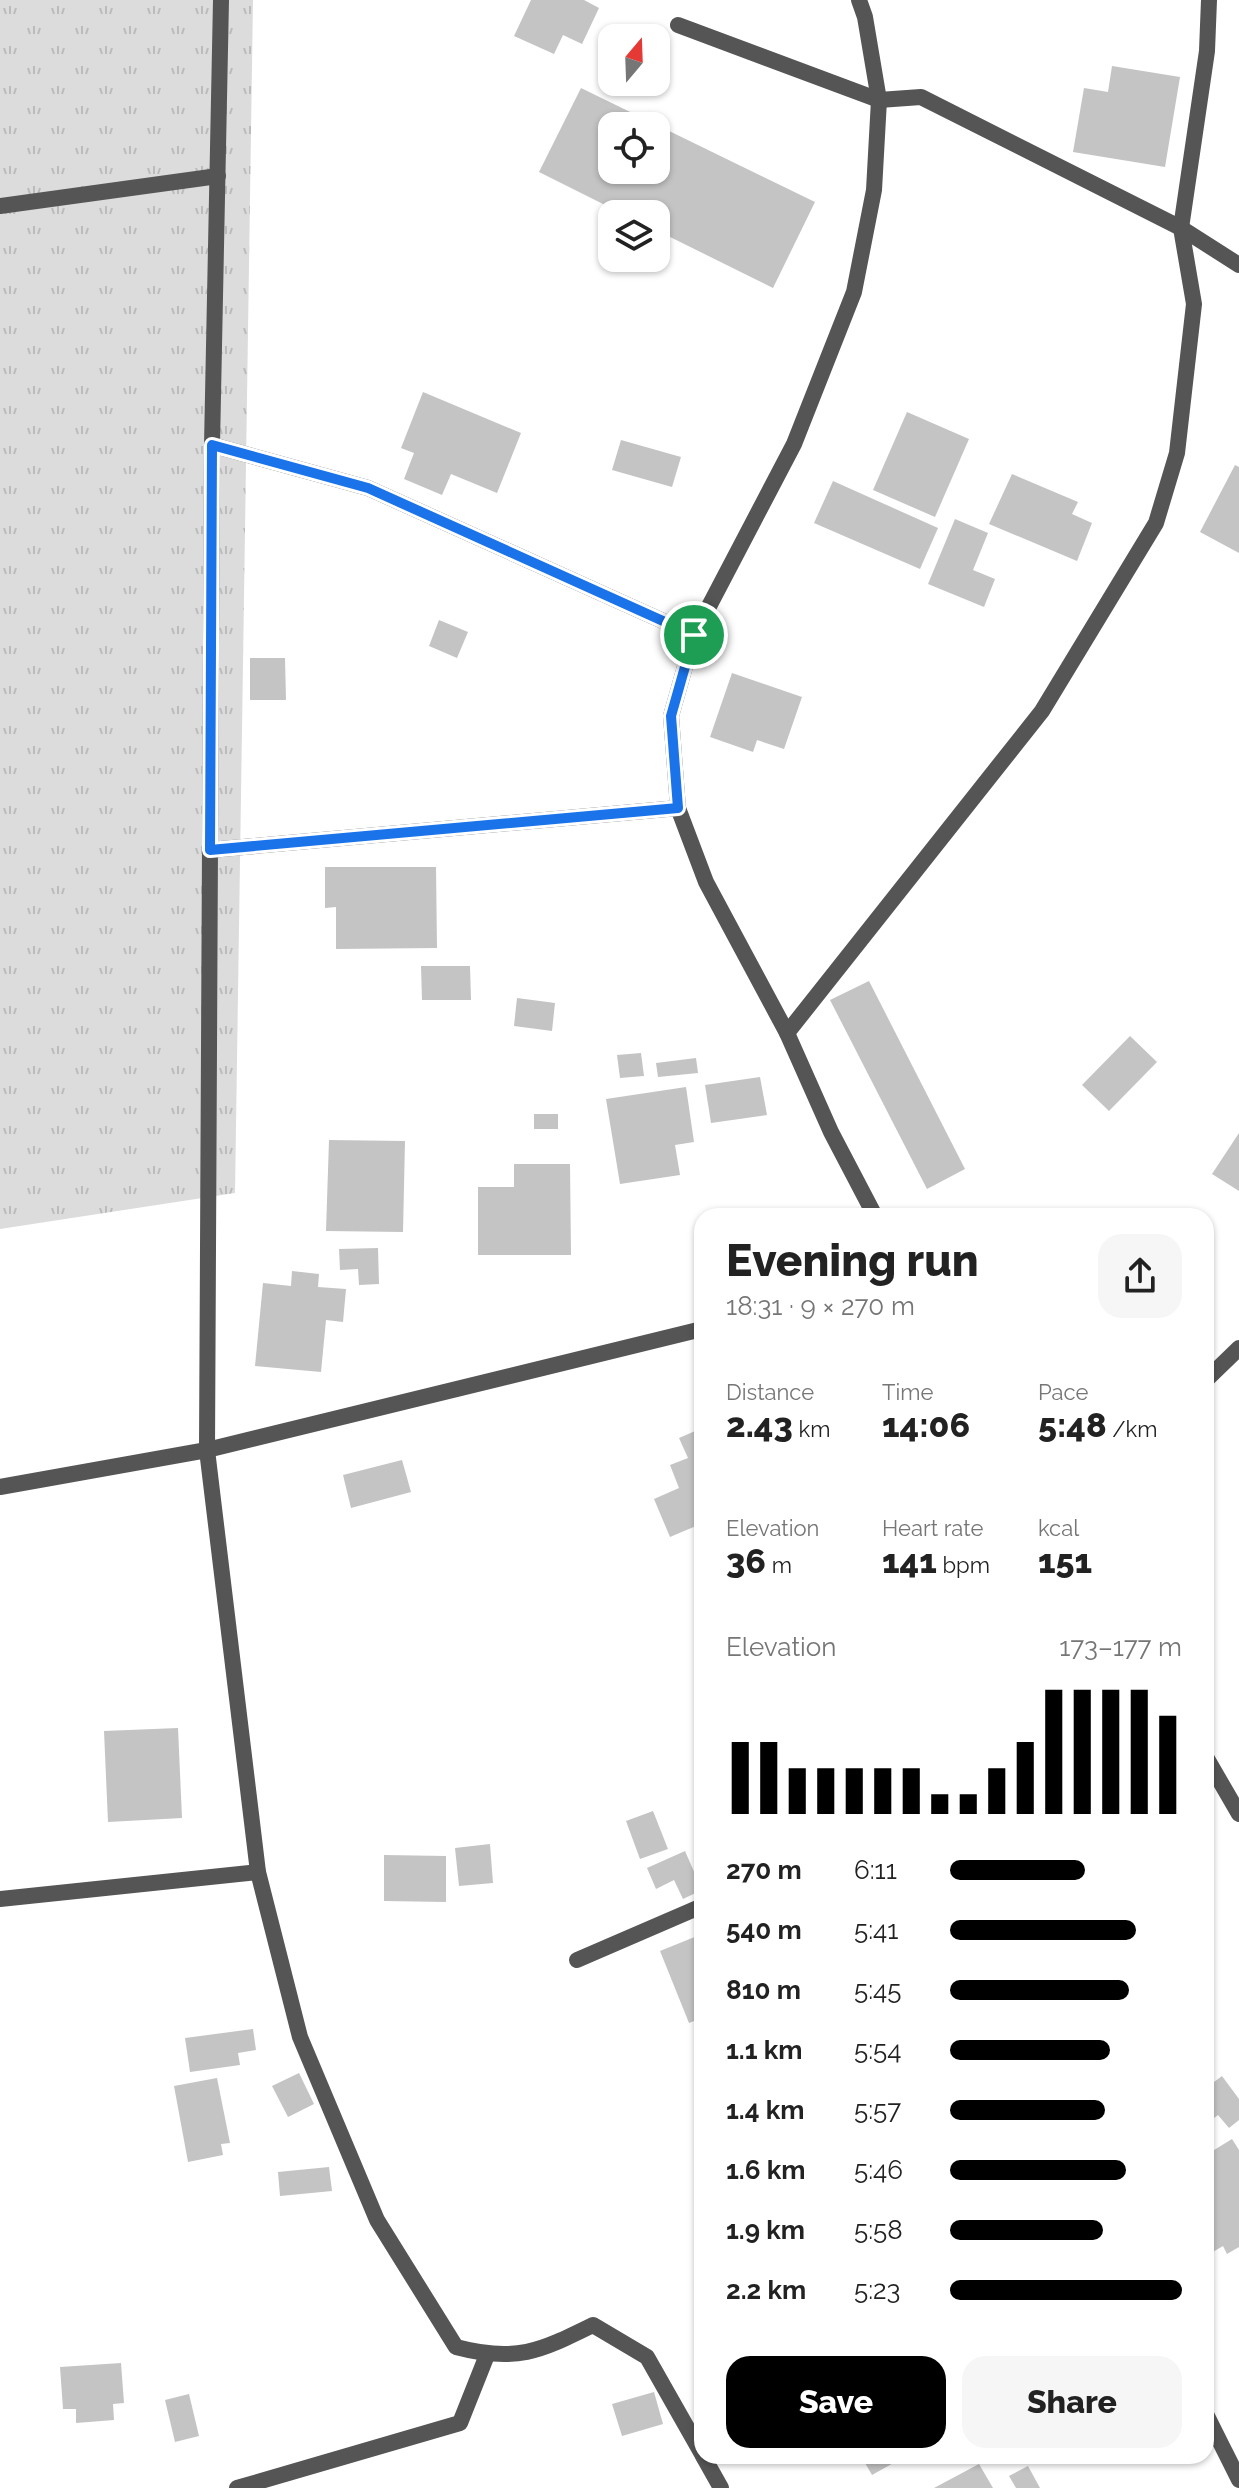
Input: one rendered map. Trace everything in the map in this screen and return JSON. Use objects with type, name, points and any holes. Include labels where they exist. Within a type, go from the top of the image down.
[{"type":"street","points":[[221,0],[212,445],[207,1450],[258,1872],[300,2037],[377,2220],[456,2347],[487,2355],[538,2352],[593,2325],[647,2357],[694,2441]]},
{"type":"street","points":[[859,0],[865,17],[879,100],[874,190],[854,292],[794,444],[694,635],[671,716],[678,808],[706,882],[787,1033],[831,1132],[871,1208]]},
{"type":"street","points":[[787,1033],[1042,711],[1156,523],[1177,453],[1194,304],[1181,228],[1207,51],[1209,0]]},
{"type":"street","points":[[678,25],[879,100],[921,97],[1181,228],[1239,265]]},
{"type":"street","points":[[0,206],[218,176]]},
{"type":"street","points":[[212,445],[368,488],[694,635]]},
{"type":"street","points":[[210,850],[678,808]]},
{"type":"street","points":[[0,1487],[207,1450],[694,1331]]},
{"type":"street","points":[[1214,1372],[1234,1353],[1239,1372]]},
{"type":"street","points":[[1214,1771],[1239,1814]]},
{"type":"street","points":[[0,1899],[258,1872]]},
{"type":"street","points":[[577,1960],[694,1909]]},
{"type":"street","points":[[237,2488],[460,2423],[487,2355]]},
{"type":"street","points":[[1214,2430],[1239,2480]]},
{"type":"street","points":[[707,2464],[721,2488]]},
{"type":"green space","points":[[0,0],[253,0],[235,1193],[0,1229]]},
{"type":"building","points":[[531,0],[584,0],[599,8],[582,44],[563,35],[554,54],[514,36]]},
{"type":"building","points":[[1112,66],[1180,77],[1165,167],[1073,152],[1084,88],[1108,92]]},
{"type":"building","points":[[581,88],[630,112],[598,112],[598,184],[670,184],[670,131],[815,202],[773,288],[670,237],[670,200],[598,202],[539,172]]},
{"type":"building","points":[[423,392],[521,433],[497,493],[451,474],[442,495],[404,479],[414,453],[401,448]]},
{"type":"building","points":[[907,412],[969,439],[935,517],[873,490]]},
{"type":"building","points":[[621,440],[681,457],[672,487],[612,470]]},
{"type":"building","points":[[1235,465],[1239,467],[1239,553],[1200,532]]},
{"type":"building","points":[[1012,474],[1078,502],[1072,514],[1092,523],[1077,561],[989,524]]},
{"type":"building","points":[[833,481],[938,528],[920,569],[814,523]]},
{"type":"building","points":[[955,519],[988,533],[973,570],[995,579],[984,607],[928,584]]},
{"type":"building","points":[[439,620],[468,632],[457,658],[429,646]]},
{"type":"building","points":[[250,658],[285,658],[286,700],[250,700]]},
{"type":"building","points":[[732,673],[802,697],[784,749],[757,740],[753,752],[710,737]]},
{"type":"building","points":[[325,867],[436,867],[437,948],[336,949],[336,907],[325,908]]},
{"type":"building","points":[[421,966],[470,966],[471,1000],[422,1000]]},
{"type":"building","points":[[869,981],[965,1169],[927,1189],[830,1000]]},
{"type":"building","points":[[517,998],[555,1003],[552,1031],[514,1026]]},
{"type":"building","points":[[1130,1036],[1157,1062],[1109,1111],[1082,1085]]},
{"type":"building","points":[[641,1053],[644,1076],[620,1078],[617,1055]]},
{"type":"building","points":[[696,1058],[698,1073],[658,1077],[656,1063]]},
{"type":"building","points":[[760,1077],[767,1115],[711,1123],[705,1085]]},
{"type":"building","points":[[686,1087],[694,1142],[675,1145],[680,1175],[620,1184],[606,1099]]},
{"type":"building","points":[[534,1114],[558,1114],[558,1129],[534,1129]]},
{"type":"building","points":[[1239,1133],[1239,1191],[1212,1174]]},
{"type":"building","points":[[329,1140],[405,1141],[403,1232],[326,1231]]},
{"type":"building","points":[[514,1164],[570,1164],[571,1255],[478,1255],[478,1187],[514,1187]]},
{"type":"building","points":[[378,1248],[379,1284],[359,1285],[358,1269],[340,1270],[339,1249]]},
{"type":"building","points":[[292,1271],[319,1274],[318,1287],[346,1289],[343,1322],[326,1320],[321,1372],[255,1366],[263,1283],[291,1286]]},
{"type":"building","points":[[694,1431],[694,1527],[670,1537],[654,1499],[679,1488],[670,1465],[688,1458],[679,1438]]},
{"type":"building","points":[[402,1460],[411,1492],[351,1508],[343,1475]]},
{"type":"building","points":[[178,1728],[182,1818],[108,1822],[104,1731]]},
{"type":"building","points":[[653,1811],[668,1849],[640,1859],[626,1821]]},
{"type":"building","points":[[490,1844],[493,1883],[459,1886],[455,1848]]},
{"type":"building","points":[[685,1851],[694,1872],[694,1894],[683,1899],[674,1880],[656,1889],[647,1868]]},
{"type":"building","points":[[384,1855],[446,1856],[446,1902],[384,1901]]},
{"type":"building","points":[[694,1937],[694,2021],[689,2023],[660,1951]]},
{"type":"building","points":[[253,2029],[256,2050],[238,2053],[240,2065],[190,2072],[185,2038]]},
{"type":"building","points":[[299,2073],[314,2104],[288,2117],[272,2086]]},
{"type":"building","points":[[1222,2076],[1239,2099],[1239,2120],[1229,2128],[1218,2115],[1214,2118],[1214,2082]]},
{"type":"building","points":[[217,2078],[230,2143],[221,2144],[223,2155],[188,2162],[174,2086]]},
{"type":"building","points":[[1232,2139],[1239,2150],[1239,2247],[1227,2254],[1223,2246],[1214,2251],[1214,2150]]},
{"type":"building","points":[[329,2167],[332,2191],[280,2196],[278,2172]]},
{"type":"building","points":[[121,2363],[124,2403],[113,2404],[114,2420],[76,2423],[76,2409],[63,2409],[60,2367]]},
{"type":"building","points":[[654,2392],[663,2424],[622,2436],[612,2404]]},
{"type":"building","points":[[189,2394],[199,2436],[175,2442],[165,2400]]},
{"type":"building","points":[[866,2464],[892,2464],[872,2475]]},
{"type":"building","points":[[979,2464],[993,2488],[934,2488]]},
{"type":"building","points":[[1028,2466],[1040,2488],[1016,2488],[1009,2476]]},
{"type":"route","points":[[212,445],[368,488],[694,635],[671,716],[678,808],[210,850],[212,445]]}]
